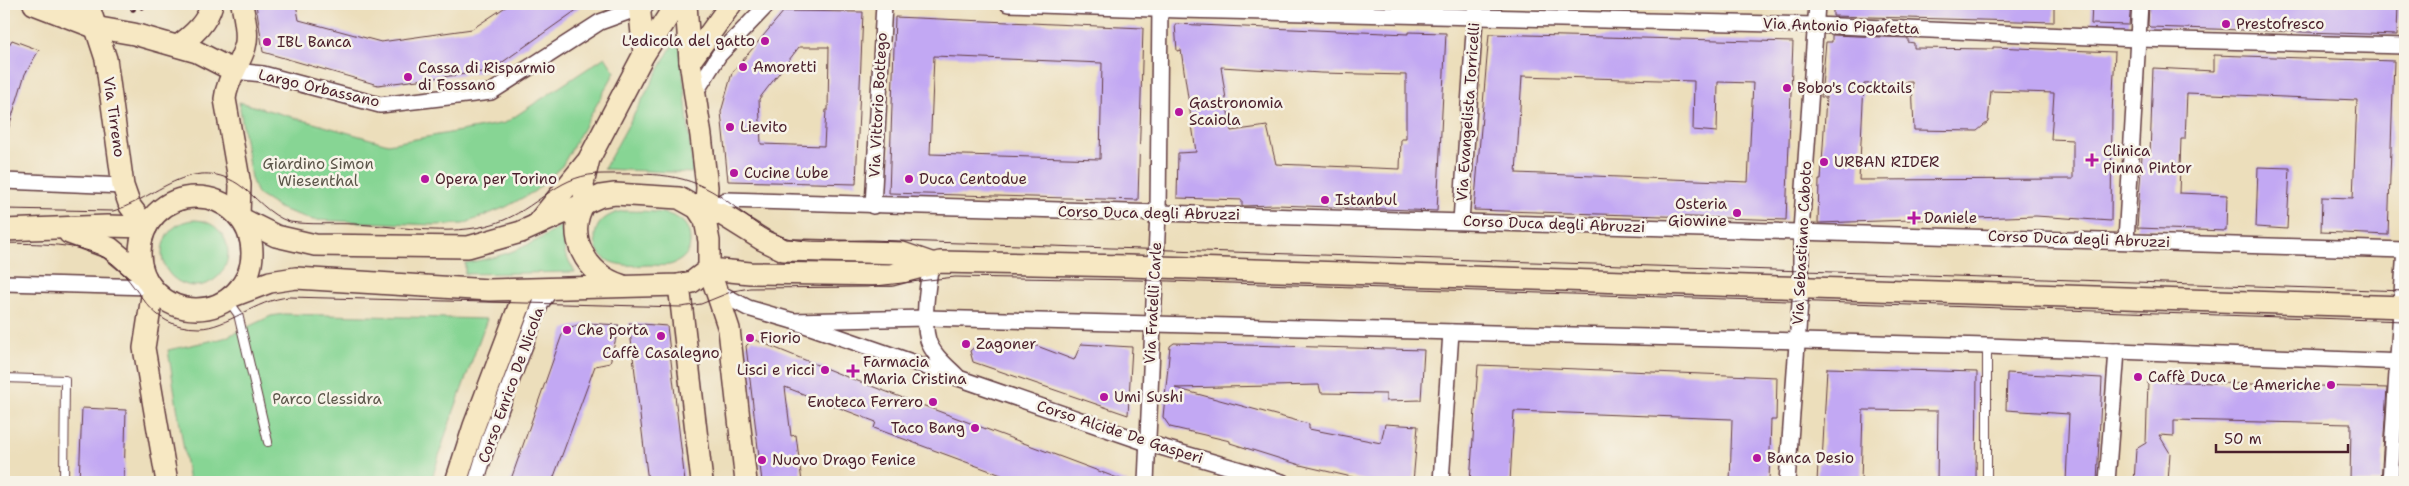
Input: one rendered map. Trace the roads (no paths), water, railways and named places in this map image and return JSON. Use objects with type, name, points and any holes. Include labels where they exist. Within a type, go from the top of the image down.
[{"type":"main road","points":[[34,4],[94,27],[178,46],[212,59],[230,78]]},
{"type":"main road","name":"Via Tirreno","points":[[88,4],[106,59],[123,186],[130,206],[146,227]]},
{"type":"main road","points":[[178,46],[200,26],[210,12],[212,4]]},
{"type":"main road","points":[[230,298],[246,282],[252,262],[251,240],[240,217],[240,185],[225,99],[230,78],[245,46],[247,36],[242,4]]},
{"type":"main road","points":[[534,226],[589,159],[644,54],[676,4]]},
{"type":"main road","points":[[686,4],[690,62],[709,208],[709,241],[694,278],[702,482]]},
{"type":"main road","points":[[690,62],[731,4]]},
{"type":"main road","points":[[642,5],[644,54]]},
{"type":"main road","points":[[589,159],[583,184],[585,202],[577,216],[577,231],[582,254],[598,274],[607,281],[624,285]]},
{"type":"main road","points":[[167,482],[144,348],[150,291],[140,252],[146,227],[160,209],[181,198],[191,196],[215,200],[227,205],[240,217],[276,236],[315,245],[468,247],[497,240],[534,226],[585,202],[615,194],[679,198],[709,208],[763,240],[784,250],[902,253],[931,263]]},
{"type":"main road","points":[[4,230],[108,226],[146,227]]},
{"type":"main road","points":[[57,229],[110,248],[150,291],[164,300],[186,309],[209,308],[270,282],[296,278],[526,291],[624,285],[750,273],[891,275],[931,263],[1155,267],[2403,307]]},
{"type":"main road","points":[[746,482],[722,300],[733,283],[750,273]]},
{"type":"main road","points":[[694,278],[722,300]]},
{"type":"main road","name":"Corso Enrico De Nicola","points":[[456,482],[474,426],[526,291]]},
{"type":"street","points":[[695,93],[719,54],[768,4]]},
{"type":"street","name":"Via Vittorio Bottego","points":[[873,206],[884,4]]},
{"type":"street","name":"Via Antonio Pigafetta","points":[[1008,4],[1475,10],[2138,39],[2405,46]]},
{"type":"street","name":"Via Sebastiano Caboto","points":[[1787,482],[1801,288],[1801,231],[1817,4]]},
{"type":"street","points":[[2126,241],[2140,4]]},
{"type":"street","name":"Largo Orbassano","points":[[230,78],[264,74],[380,105],[491,92],[600,22],[642,5]]},
{"type":"street","name":"Via Fratelli Carle","points":[[1146,482],[1158,213],[1160,6]]},
{"type":"street","name":"Via Evangelista Torricelli","points":[[1460,221],[1475,10]]},
{"type":"street","points":[[4,181],[123,186]]},
{"type":"street","name":"Corso Duca degli Abruzzi","points":[[709,208],[726,200],[873,206],[2405,249]]},
{"type":"street","points":[[2390,482],[2402,362],[2405,249]]},
{"type":"street","name":"Corso Alcide De Gasperi","points":[[931,263],[926,318],[928,341],[940,359],[960,379]]},
{"type":"street","points":[[4,283],[150,291]]},
{"type":"street","name":"Corso Enrico De Nicola","points":[[476,482],[490,437],[541,303],[551,290]]},
{"type":"street","name":"Corso Alcide De Gasperi","points":[[722,300],[793,321],[1147,443],[1282,482]]},
{"type":"street","points":[[793,321],[926,318],[1987,346],[2402,362]]},
{"type":"street","points":[[1440,482],[1451,332]]},
{"type":"street","points":[[2107,482],[2116,351]]},
{"type":"lane","points":[[230,298],[238,314],[268,442]]},
{"type":"lane","points":[[1987,346],[1987,482]]},
{"type":"lane","points":[[4,378],[65,380],[64,482]]},
{"type":"tram line","points":[[4,209],[113,211],[174,182],[189,176],[205,174],[221,176],[238,184],[275,215],[290,222],[354,224],[430,230],[468,229],[504,220],[563,184],[575,179],[589,175],[638,174],[668,176],[697,184],[712,191],[773,233],[790,239],[812,241],[870,240],[2405,291]]},
{"type":"tram line","points":[[4,243],[58,245],[98,254],[120,270],[156,313],[167,321],[181,326],[199,328],[220,324],[265,303],[289,297],[681,307],[701,304],[733,291],[750,288],[867,287],[955,277],[1139,280],[2405,321]]},
{"type":"railway","points":[[132,4],[133,9]]},
{"type":"place","name":"Prestofresco","points":[[2226,24]]},
{"type":"place","name":"L'edicola del gatto","points":[[765,41]]},
{"type":"place","name":"IBL Banca","points":[[267,42]]},
{"type":"place","name":"Amoretti","points":[[743,67]]},
{"type":"place","name":"Cassa di Risparmio di Fossano","points":[[408,77]]},
{"type":"place","name":"Bobo's Cocktails","points":[[1787,88]]},
{"type":"place","name":"Gastronomia Scaiola","points":[[1179,112]]},
{"type":"place","name":"Lievito","points":[[730,127]]},
{"type":"place","name":"Clinica Pinna Pintor","points":[[2092,160]]},
{"type":"place","name":"URBAN RIDER","points":[[1824,162]]},
{"type":"place","name":"Cucine Lube","points":[[734,173]]},
{"type":"place","name":"Opera per Torino","points":[[425,179]]},
{"type":"place","name":"Duca Centodue","points":[[909,179]]},
{"type":"place","name":"Istanbul","points":[[1325,200]]},
{"type":"place","name":"Osteria Giowine","points":[[1737,213]]},
{"type":"place","name":"Daniele","points":[[1914,218]]},
{"type":"place","name":"Che porta","points":[[567,330]]},
{"type":"place","name":"Caffè Casalegno","points":[[661,336]]},
{"type":"place","name":"Fiorio","points":[[750,338]]},
{"type":"place","name":"Zagoner","points":[[966,344]]},
{"type":"place","name":"Lisci e ricci","points":[[825,370]]},
{"type":"place","name":"Farmacia Maria Cristina","points":[[853,371]]},
{"type":"place","name":"Caffè Duca","points":[[2138,377]]},
{"type":"place","name":"Le Americhe","points":[[2331,385]]},
{"type":"place","name":"Umi Sushi","points":[[1104,397]]},
{"type":"place","name":"Enoteca Ferrero","points":[[933,402]]},
{"type":"place","name":"Taco Bang","points":[[975,428]]},
{"type":"place","name":"Banca Desio","points":[[1757,458]]},
{"type":"place","name":"Nuovo Drago Fenice","points":[[762,460]]},
{"type":"park label","name":"Giardino Simon Wiesenthal","points":[[318,172]]},
{"type":"park label","name":"Parco Clessidra","points":[[327,399]]}]
